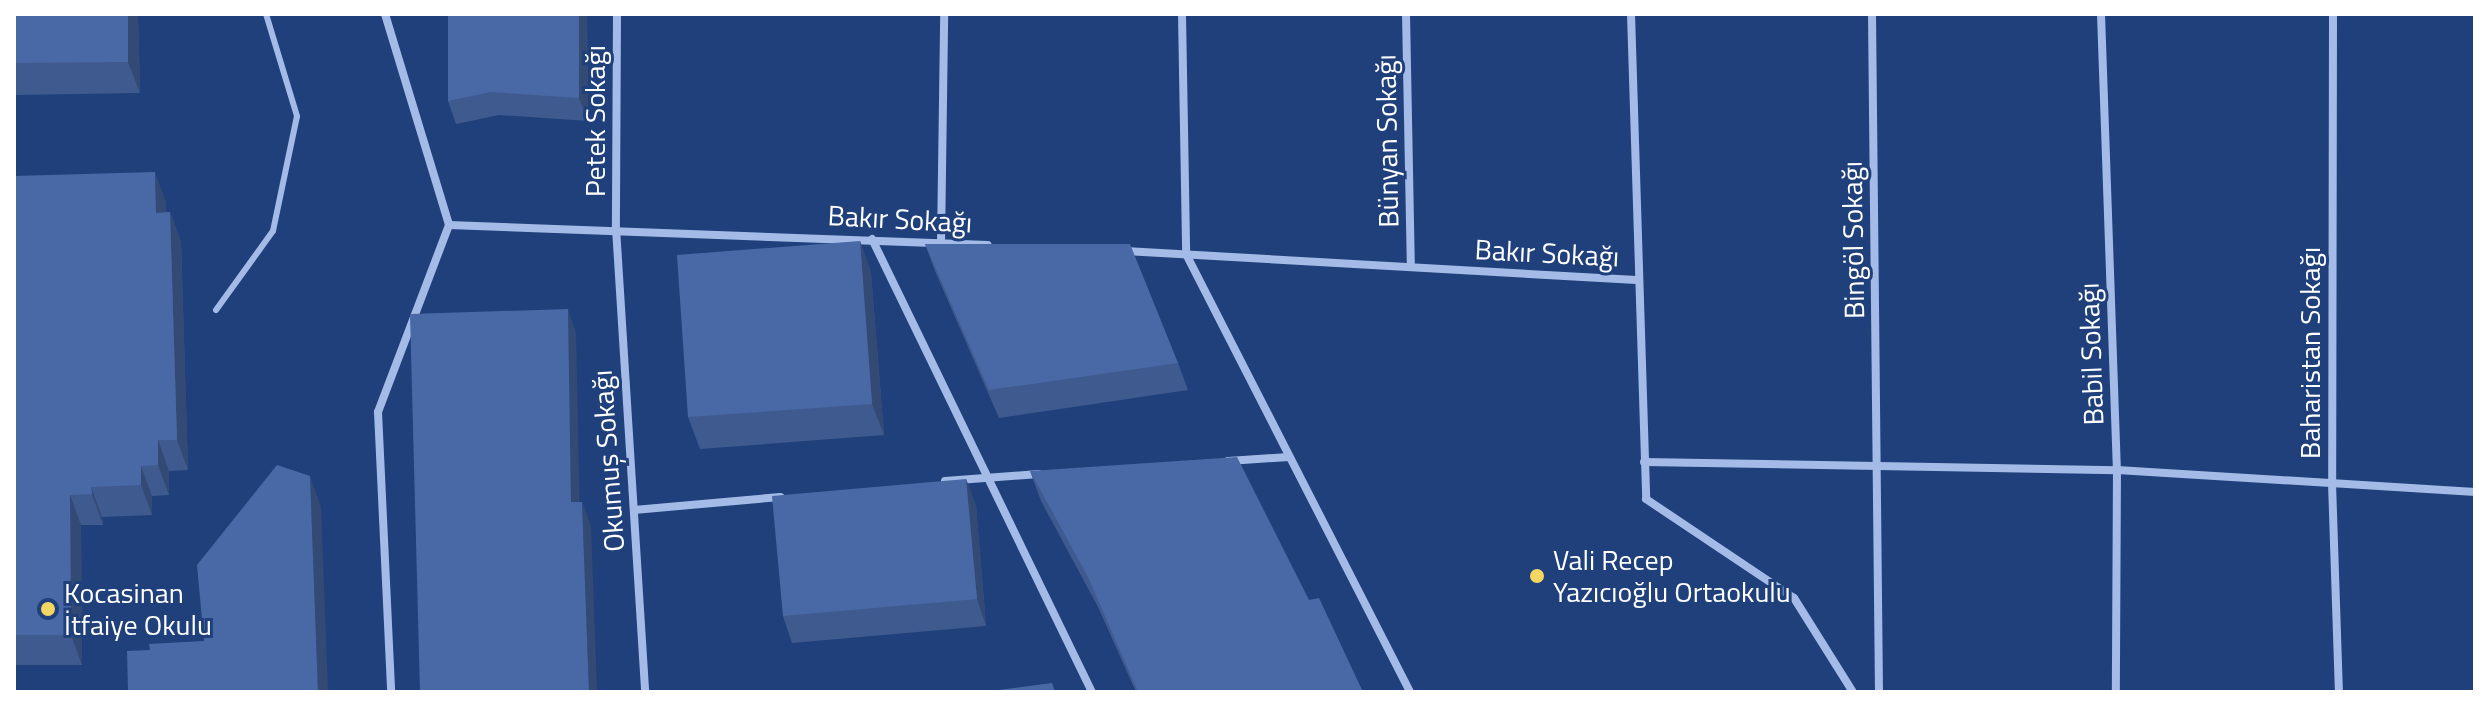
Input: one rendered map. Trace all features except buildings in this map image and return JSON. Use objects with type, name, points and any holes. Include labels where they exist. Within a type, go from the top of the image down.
[{"type":"street","points":[[385,14],[449,225],[378,412],[391,692]]},
{"type":"street","name":"Petek Sokağı","points":[[616,228],[617,14]]},
{"type":"street","points":[[941,243],[944,14]]},
{"type":"street","points":[[1182,14],[1186,254],[1410,692]]},
{"type":"street","name":"Bünyan Sokağı","points":[[1406,14],[1411,267]]},
{"type":"street","points":[[1631,14],[1636,280],[1646,499],[1794,598],[1853,692]]},
{"type":"street","name":"Bingöl Sokağı","points":[[1872,14],[1879,692]]},
{"type":"street","name":"Babil Sokağı","points":[[2101,14],[2117,470],[2116,692]]},
{"type":"street","name":"Baharistan Sokağı","points":[[2333,14],[2332,483],[2339,692]]},
{"type":"street","name":"Bakır Sokağı","points":[[449,225],[616,228],[1002,245]]},
{"type":"street","name":"Okumuş Sokağı","points":[[616,228],[645,692]]},
{"type":"street","points":[[872,239],[1092,692]]},
{"type":"street","name":"Bakır Sokağı","points":[[1109,250],[1636,280]]},
{"type":"street","points":[[1210,462],[1289,457]]},
{"type":"street","points":[[1644,462],[2117,470],[2475,492]]},
{"type":"street","points":[[926,483],[1051,473]]},
{"type":"street","points":[[634,510],[788,496]]},
{"type":"lane","points":[[216,310],[273,231],[297,116],[266,14]]},
{"type":"place","name":"Vali Recep Yazıcıoğlu Ortaokulu","points":[[1537,576]]},
{"type":"place","name":"Kocasinan İtfaiye Okulu","points":[[48,609]]}]
